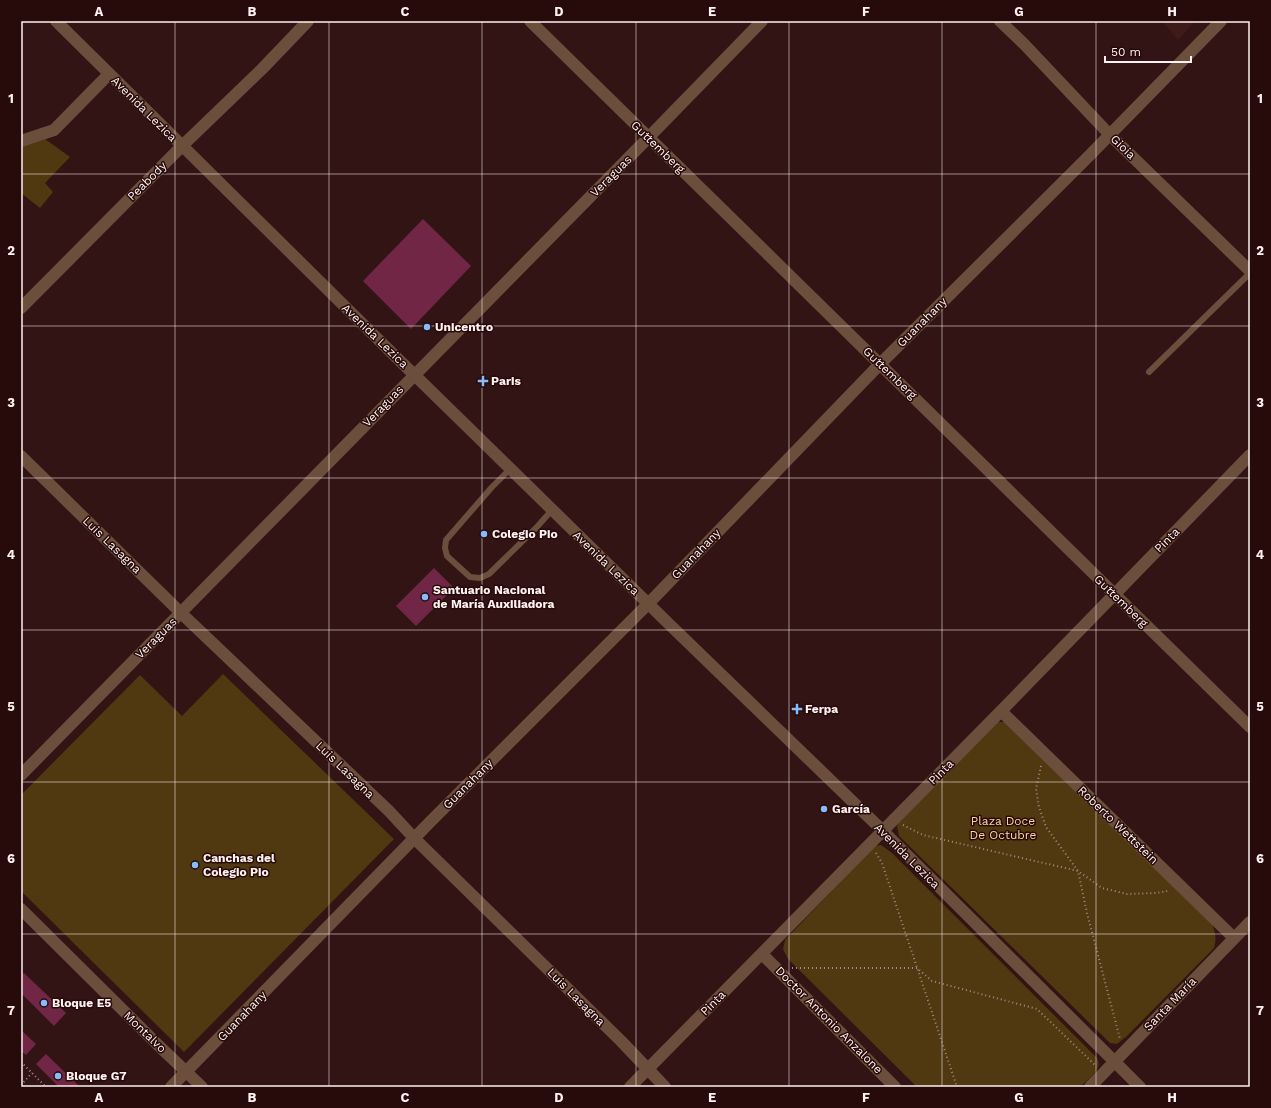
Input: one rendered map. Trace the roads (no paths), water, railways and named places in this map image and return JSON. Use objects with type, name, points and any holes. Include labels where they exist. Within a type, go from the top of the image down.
[{"type":"street","name":"Avenida Lezica","points":[[56,21],[510,469],[883,831],[1140,1087]]},
{"type":"street","name":"Peabody","points":[[21,308],[182,146],[262,70],[308,21]]},
{"type":"street","name":"Guttemberg","points":[[530,21],[1250,726]]},
{"type":"street","name":"Veraguas","points":[[21,775],[762,21]]},
{"type":"street","name":"Gioia","points":[[1000,21],[1024,44],[1110,135],[1250,272]]},
{"type":"street","name":"Guanahany","points":[[171,1087],[432,820],[648,604],[880,364],[1110,135],[1221,21]]},
{"type":"street","points":[[21,140],[54,130],[109,74]]},
{"type":"street","name":"Luis Lasagna","points":[[21,456],[180,613],[389,811],[415,839],[665,1087]]},
{"type":"street","name":"Pinta","points":[[630,1087],[1250,456]]},
{"type":"street","name":"Roberto Wettstein","points":[[1001,711],[1234,938]]},
{"type":"street","name":"Montalvo","points":[[21,908],[202,1087]]},
{"type":"street","name":"Santa María","points":[[1090,1087],[1250,922]]},
{"type":"street","name":"Doctor Antonio Anzalone","points":[[762,954],[895,1087]]},
{"type":"lane","points":[[1149,372],[1250,272]]},
{"type":"lane","points":[[510,469],[492,487],[446,540],[444,548],[447,556],[470,577],[480,578],[489,574],[536,528],[552,510]]},
{"type":"place","name":"Unicentro","points":[[427,327]]},
{"type":"place","name":"Paris","points":[[483,381]]},
{"type":"place","name":"Colegio Pio","points":[[484,534]]},
{"type":"place","name":"Santuario Nacional de María Auxiliadora","points":[[425,597]]},
{"type":"place","name":"Ferpa","points":[[797,709]]},
{"type":"place","name":"García","points":[[824,809]]},
{"type":"place","name":"Canchas del Colegio Pio","points":[[195,865]]},
{"type":"place","name":"Bloque E5","points":[[44,1003]]},
{"type":"place","name":"Bloque G7","points":[[58,1076]]},
{"type":"park label","name":"Plaza Doce De Octubre","points":[[1003,828]]}]
